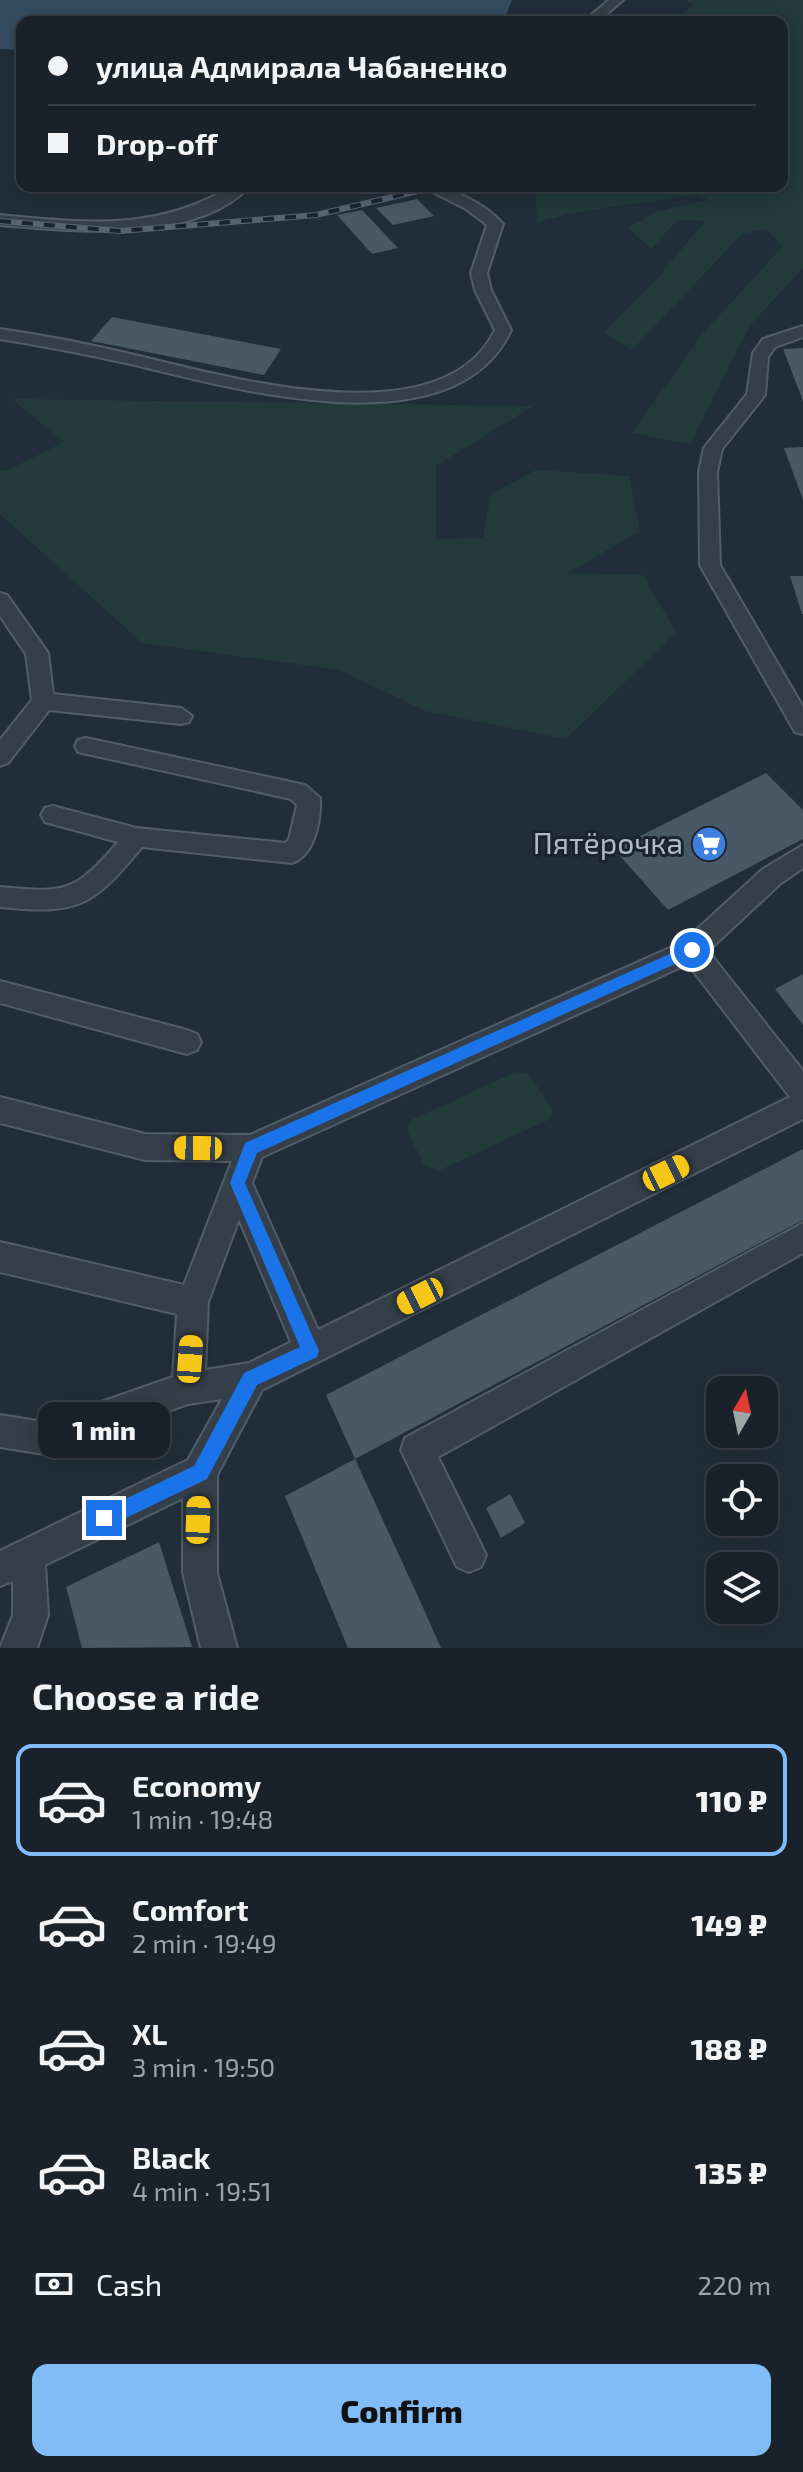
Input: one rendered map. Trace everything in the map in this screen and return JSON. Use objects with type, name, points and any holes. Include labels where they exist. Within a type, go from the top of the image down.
[{"type":"street","points":[[597,16],[617,0]]},
{"type":"street","points":[[0,220],[109,229],[138,227],[195,213],[232,192]]},
{"type":"street","points":[[0,334],[331,397],[394,396],[443,384],[480,367],[498,349],[503,330],[480,284],[480,265],[495,234],[495,224],[471,206],[441,192]]},
{"type":"street","points":[[803,331],[769,343],[759,357],[756,395],[713,448],[708,472],[710,565],[803,726]]},
{"type":"street","points":[[0,600],[37,653],[43,701],[0,757]]},
{"type":"street","points":[[43,701],[181,716]]},
{"type":"street","points":[[53,815],[136,837],[292,853],[299,846],[310,808],[308,798],[279,785],[86,746]]},
{"type":"street","points":[[0,897],[54,903],[90,893],[136,837]]},
{"type":"street","points":[[0,1110],[145,1147],[251,1148],[692,950],[772,876],[803,855]]},
{"type":"street","points":[[692,950],[798,1077]]},
{"type":"street","points":[[0,992],[187,1042]]},
{"type":"street","points":[[0,1431],[44,1438],[188,1388],[251,1379],[803,1105]]},
{"type":"street","points":[[188,1388],[193,1302],[251,1148]]},
{"type":"street","points":[[238,1183],[311,1351]]},
{"type":"street","points":[[469,1555],[417,1450],[803,1237]]},
{"type":"street","points":[[0,1257],[193,1302]]},
{"type":"street","points":[[219,1648],[200,1573],[200,1472],[251,1379]]},
{"type":"street","points":[[16,1648],[24,1638],[35,1594],[13,1562],[200,1472]]},
{"type":"green space","points":[[685,0],[803,0],[803,268],[751,324],[690,444],[632,433],[704,332],[782,247],[767,229],[742,234],[632,350],[604,332],[656,280],[705,221],[677,220],[651,249],[628,228],[656,212],[707,200],[700,194],[572,213],[537,222],[536,193],[788,192],[788,16],[683,16],[694,4]]},
{"type":"green space","points":[[12,399],[533,406],[436,466],[436,539],[483,538],[491,494],[536,470],[629,476],[640,531],[568,573],[643,575],[676,632],[566,739],[425,711],[340,670],[142,643],[0,514],[0,469],[6,471],[64,442]]},
{"type":"green space","points":[[516,1072],[528,1073],[553,1109],[548,1120],[440,1170],[424,1165],[407,1130],[413,1119]]},
{"type":"water","points":[[0,0],[512,0],[505,16],[16,16],[16,50],[0,49]]},
{"type":"building","points":[[417,199],[434,216],[393,225],[376,208]]},
{"type":"building","points":[[362,210],[398,248],[372,254],[337,215]]},
{"type":"building","points":[[112,317],[281,349],[264,375],[91,341]]},
{"type":"building","points":[[803,348],[803,401],[783,349]]},
{"type":"building","points":[[803,447],[803,500],[784,448]]},
{"type":"building","points":[[790,576],[803,576],[803,614],[802,614]]},
{"type":"building","name":"Пятёрочка","points":[[766,773],[803,810],[803,839],[668,910],[614,849]]},
{"type":"building","points":[[803,974],[803,1025],[775,989]]},
{"type":"building","points":[[803,1149],[803,1220],[355,1459],[326,1395]]},
{"type":"building","points":[[355,1459],[441,1648],[348,1648],[285,1496]]},
{"type":"building","points":[[510,1494],[525,1523],[501,1538],[486,1508]]},
{"type":"building","points":[[159,1542],[192,1647],[82,1648],[66,1587]]},
{"type":"railway","points":[[0,221],[120,231],[316,215],[414,192]]},
{"type":"place","name":"Пятёрочка","points":[[709,844]]},
{"type":"route","points":[[104,1518],[200,1472],[251,1379],[311,1351],[238,1183],[251,1148],[692,950]]}]
